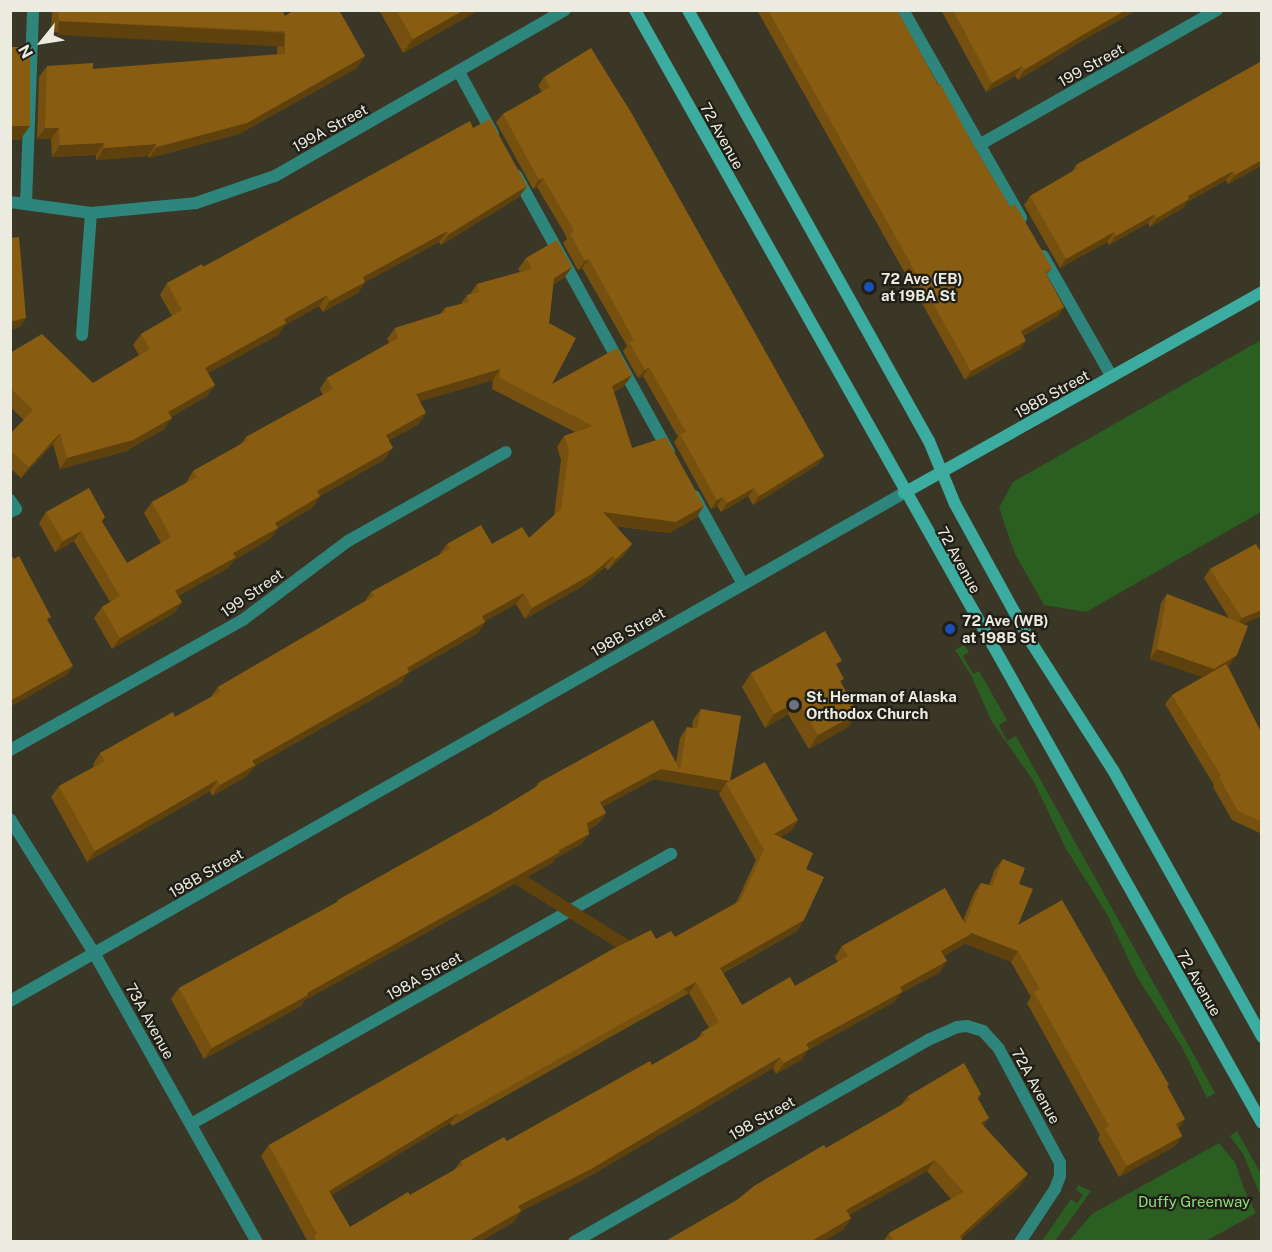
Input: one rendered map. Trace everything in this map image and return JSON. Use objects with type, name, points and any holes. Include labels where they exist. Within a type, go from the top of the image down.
[{"type":"main road","name":"72 Avenue","points":[[634,10],[904,493],[1262,1123]]},
{"type":"main road","name":"72 Avenue","points":[[688,10],[929,441],[960,513],[1031,642],[1113,770],[1262,1037]]},
{"type":"main road","name":"198B Street","points":[[904,493],[1262,292]]},
{"type":"street","points":[[26,203],[33,10]]},
{"type":"street","name":"199A Street","points":[[10,202],[91,213],[196,203],[275,176],[565,10]]},
{"type":"street","points":[[903,10],[1112,377]]},
{"type":"street","name":"199 Street","points":[[979,145],[1217,10]]},
{"type":"street","points":[[459,72],[501,147]]},
{"type":"street","points":[[512,168],[677,466]]},
{"type":"street","points":[[82,334],[91,213]]},
{"type":"street","name":"199 Street","points":[[10,750],[244,619],[348,541],[506,452]]},
{"type":"street","points":[[689,487],[743,584]]},
{"type":"street","name":"198B Street","points":[[10,1001],[904,493]]},
{"type":"street","points":[[10,500],[16,509],[10,512]]},
{"type":"street","name":"73A Avenue","points":[[10,819],[94,953],[257,1242]]},
{"type":"street","name":"198A Street","points":[[191,1124],[671,854]]},
{"type":"street","name":"72A Avenue","points":[[967,1026],[983,1031],[999,1049],[1060,1163],[1060,1176],[1055,1189],[1020,1242]]},
{"type":"street","name":"198 Street","points":[[574,1242],[928,1040],[943,1032],[967,1026]]},
{"type":"green space","points":[[1261,340],[1261,512],[1086,612],[1044,605],[1015,554],[999,508],[1013,482]]},
{"type":"green space","points":[[964,645],[969,652],[963,656],[973,674],[979,671],[1007,720],[999,725],[1007,741],[1016,736],[1215,1093],[1207,1098],[1183,1049],[1137,977],[1107,914],[1065,847],[1033,780],[992,722],[971,675],[955,650]]},
{"type":"green space","points":[[1237,1131],[1261,1174],[1261,1197],[1243,1154],[1230,1136]]},
{"type":"green space","name":"Duffy Greenway","points":[[1219,1143],[1235,1162],[1244,1189],[1256,1213],[1206,1241],[1069,1241],[1092,1214]]},
{"type":"green space","points":[[1078,1185],[1091,1191],[1055,1241],[1042,1241],[1071,1199],[1077,1203],[1083,1195],[1076,1190]]},
{"type":"building","points":[[59,10],[282,10],[285,16],[294,10],[339,10],[365,56],[247,123],[157,147],[156,144],[104,148],[104,143],[60,145],[59,128],[45,128],[47,66],[93,63],[93,69],[285,54],[285,31],[59,21]]},
{"type":"building","points":[[396,10],[464,10],[413,39]]},
{"type":"building","points":[[768,10],[897,10],[1010,207],[1015,204],[1052,268],[1045,272],[1064,307],[1021,331],[1026,341],[971,371]]},
{"type":"building","points":[[953,10],[1126,10],[1024,70],[1022,66],[992,83]]},
{"type":"building","points":[[10,47],[30,47],[30,126],[10,126]]},
{"type":"building","points":[[591,48],[632,114],[824,456],[759,496],[754,488],[727,503],[723,497],[717,500],[680,434],[686,432],[649,367],[645,370],[629,342],[634,340],[589,259],[585,261],[570,234],[574,232],[571,225],[543,178],[539,180],[503,114],[550,87],[544,77]]},
{"type":"building","points":[[1262,61],[1262,160],[1235,175],[1233,171],[1188,196],[1189,199],[1157,218],[1155,214],[1116,236],[1114,232],[1066,259],[1030,196],[1078,168],[1076,165]]},
{"type":"building","points":[[490,119],[527,186],[449,234],[447,231],[363,277],[365,282],[330,301],[327,295],[284,319],[286,323],[205,368],[215,385],[168,412],[172,418],[133,440],[67,458],[60,433],[29,467],[10,450],[10,434],[33,410],[10,388],[10,353],[42,334],[93,383],[150,349],[141,334],[182,310],[167,283],[202,264],[203,267],[470,121],[473,128]]},
{"type":"building","points":[[19,237],[26,318],[10,322],[10,238]]},
{"type":"building","points":[[557,240],[572,267],[554,278],[549,323],[576,338],[552,384],[617,348],[632,375],[612,386],[632,448],[666,437],[704,506],[676,522],[603,512],[632,544],[616,559],[613,556],[592,574],[532,608],[524,593],[482,616],[485,622],[407,668],[409,672],[252,761],[255,765],[220,785],[217,780],[95,851],[59,786],[105,761],[100,753],[173,712],[175,717],[220,692],[218,687],[374,596],[371,592],[450,549],[447,544],[481,525],[492,544],[522,527],[529,538],[561,509],[569,449],[564,436],[593,426],[500,378],[500,369],[416,394],[426,413],[386,435],[393,448],[317,491],[320,496],[275,523],[278,528],[233,553],[236,557],[175,591],[182,602],[120,638],[102,607],[120,596],[81,531],[63,541],[46,512],[89,488],[105,517],[101,520],[127,563],[171,537],[152,502],[197,477],[193,471],[248,440],[246,437],[333,389],[327,378],[398,338],[395,328],[446,312],[445,308],[469,302],[467,295],[479,292],[477,284],[532,269],[526,258]]},
{"type":"building","points":[[1256,544],[1262,552],[1262,610],[1242,618],[1210,569]]},
{"type":"building","points":[[10,553],[14,559],[19,556],[51,617],[47,619],[73,666],[10,701]]},
{"type":"building","points":[[1167,594],[1248,626],[1237,655],[1214,669],[1157,649]]},
{"type":"building","name":"St. Herman of Alaska Orthodox Church","points":[[825,631],[842,661],[836,664],[844,679],[840,681],[858,713],[818,735],[798,701],[774,714],[751,673]]},
{"type":"building","points":[[1226,664],[1262,734],[1262,822],[1238,811],[1219,777],[1221,776],[1172,695]]},
{"type":"building","points":[[701,709],[741,716],[730,781],[661,769],[600,802],[606,813],[587,823],[589,834],[212,1048],[179,988],[339,901],[490,815],[539,785],[538,783],[653,720],[680,770],[687,727],[697,729]]},
{"type":"building","points":[[765,762],[798,820],[774,834],[813,853],[806,869],[824,877],[804,920],[720,968],[742,1005],[790,977],[795,986],[848,956],[842,946],[945,888],[965,924],[981,883],[992,886],[1003,859],[1025,868],[1019,884],[1033,889],[1018,925],[1062,900],[1169,1085],[1167,1086],[1185,1119],[1176,1124],[1182,1136],[1127,1166],[1105,1128],[1109,1126],[1034,992],[1040,989],[1018,951],[969,932],[971,934],[941,951],[947,961],[900,987],[902,992],[806,1044],[809,1049],[784,1063],[780,1057],[591,1169],[518,1206],[521,1211],[467,1242],[317,1242],[314,1236],[317,1234],[269,1145],[611,950],[651,930],[656,939],[671,931],[675,937],[740,901],[764,850],[726,783]],"holes":[[[696,982],[719,1022],[702,1032],[704,1035],[652,1065],[650,1061],[507,1141],[504,1137],[461,1161],[463,1165],[410,1195],[408,1192],[350,1227],[329,1191],[458,1113],[459,1115]]]},
{"type":"building","points":[[964,1063],[981,1094],[977,1097],[989,1118],[981,1123],[1028,1174],[960,1236],[963,1242],[894,1242],[889,1233],[964,1192],[935,1160],[846,1210],[851,1218],[810,1242],[664,1242],[737,1200],[754,1186],[824,1145],[826,1148],[910,1100],[908,1096]]},
{"type":"place","name":"72 Ave (EB) at 19BA St","points":[[869,287]]},
{"type":"place","name":"72 Ave (WB) at 198B St","points":[[950,629]]},
{"type":"place","name":"St. Herman of Alaska Orthodox Church","points":[[794,705]]}]
